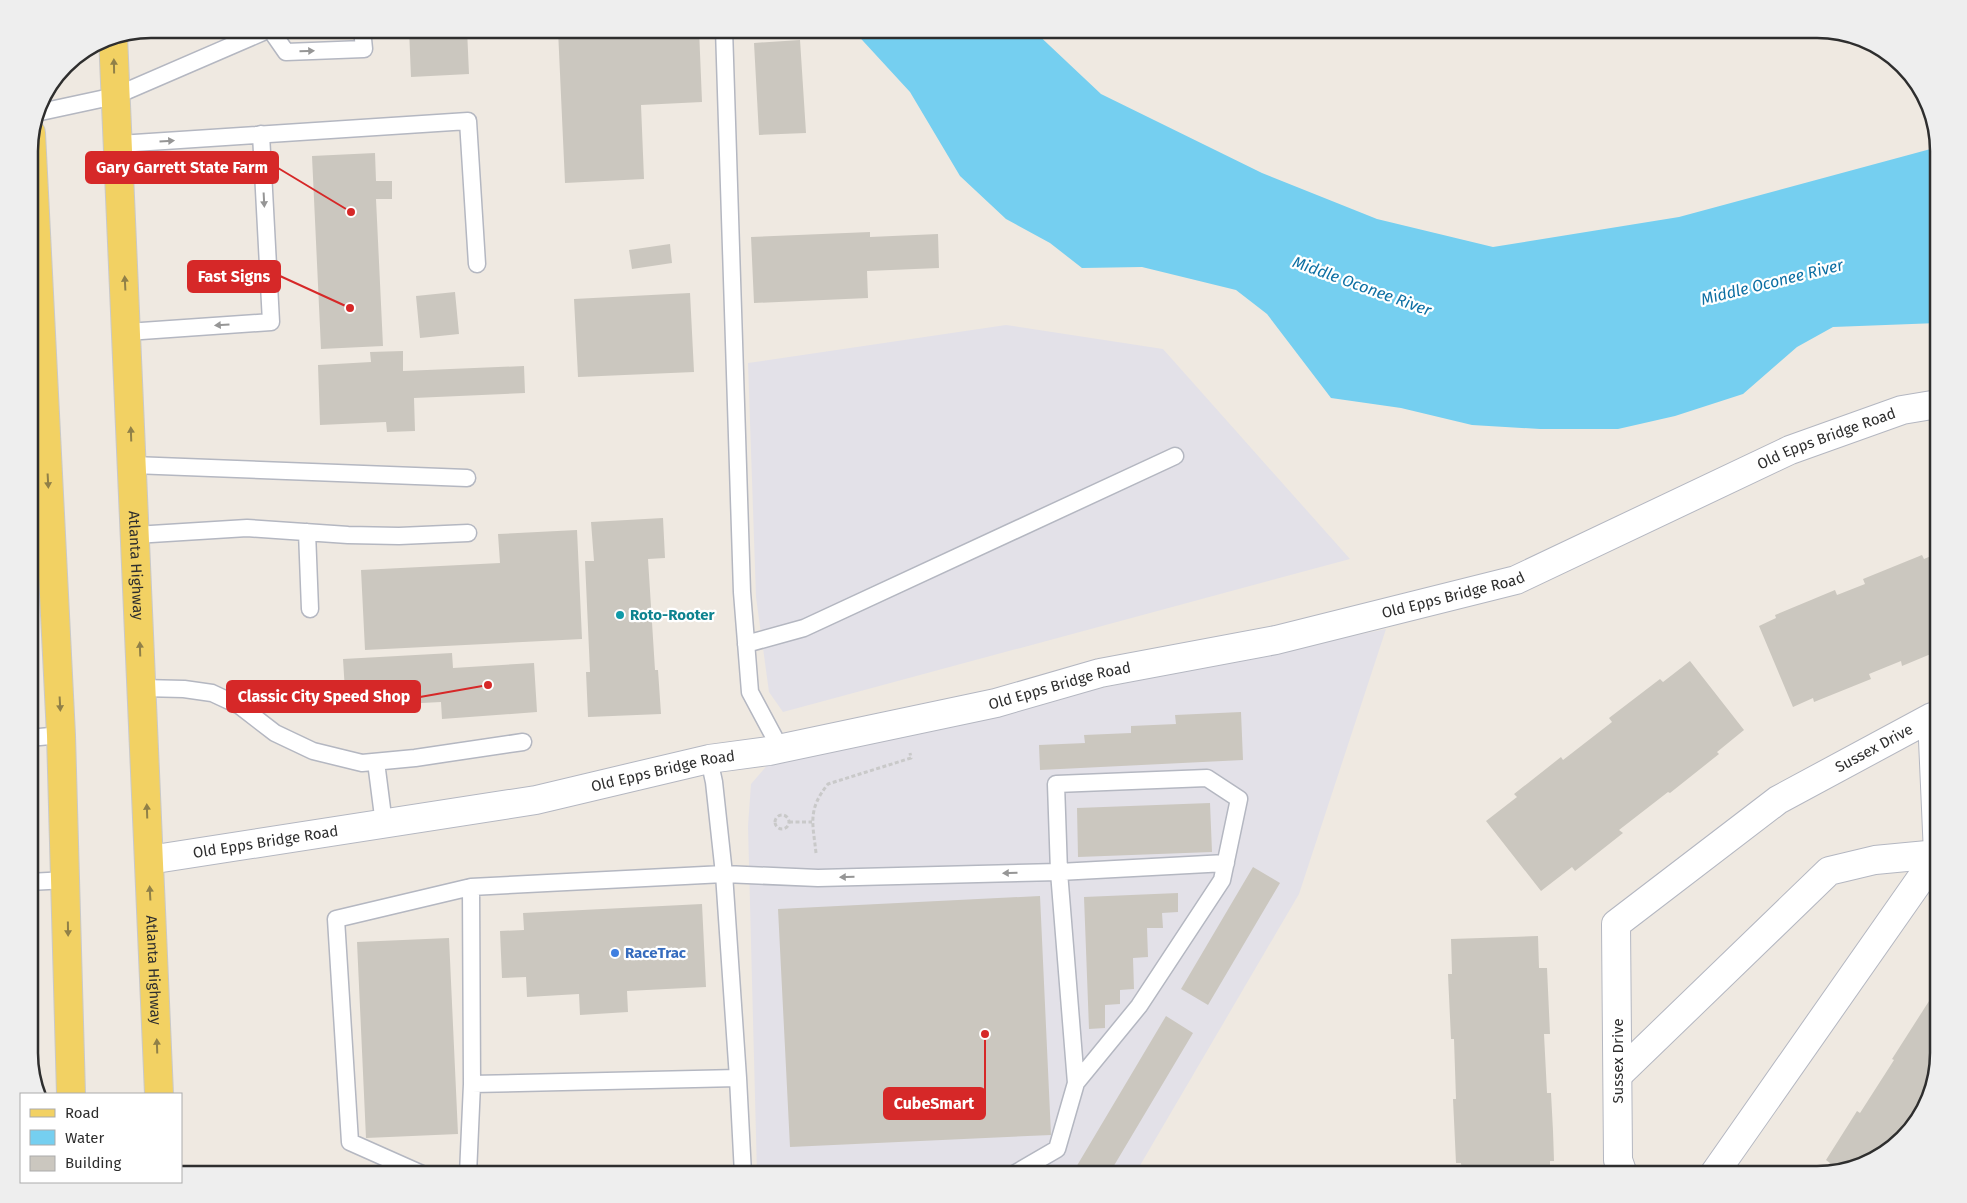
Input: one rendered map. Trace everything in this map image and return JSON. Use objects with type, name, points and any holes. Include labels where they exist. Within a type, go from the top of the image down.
[{"type":"main road","name":"Atlanta Highway","points":[[114,43],[159,1093]]},
{"type":"main road","points":[[38,273],[61,735],[67,880],[72,1093]]},
{"type":"street","name":"Old Epps Bridge Road","points":[[149,860],[536,800],[709,759],[780,748],[996,703],[1100,673],[1276,640],[1516,580],[1790,450],[1902,410],[1929,405]]},
{"type":"street","name":"Sussex Drive","points":[[1620,1166],[1618,1160],[1616,924],[1778,800],[1930,717]]},
{"type":"street","points":[[1618,1075],[1829,871],[1875,860],[1930,855]]},
{"type":"street","points":[[1720,1166],[1930,866]]},
{"type":"lane","points":[[45,111],[115,96],[249,38]]},
{"type":"lane","points":[[276,38],[286,52],[364,49],[363,38]]},
{"type":"lane","points":[[724,38],[742,582],[746,644],[750,692],[780,748]]},
{"type":"lane","points":[[119,144],[468,121],[476,264]]},
{"type":"lane","points":[[127,332],[271,322],[261,134]]},
{"type":"lane","points":[[746,644],[804,628],[1175,456]]},
{"type":"lane","points":[[132,465],[467,478]]},
{"type":"lane","points":[[135,535],[248,528],[399,536],[468,533]]},
{"type":"lane","points":[[307,532],[310,608]]},
{"type":"lane","points":[[142,688],[212,693],[240,706],[275,733],[313,751],[362,764],[523,742]]},
{"type":"lane","points":[[38,737],[61,735]]},
{"type":"lane","points":[[709,759],[714,782],[724,874],[743,1166]]},
{"type":"lane","points":[[376,762],[384,824]]},
{"type":"lane","points":[[1028,1166],[1057,1149],[1076,1083],[1059,872],[1056,784],[1206,778],[1239,799],[1222,880],[1139,1006],[1076,1083]]},
{"type":"lane","points":[[404,1166],[350,1142],[336,919],[471,887],[724,874],[818,878],[1059,872],[1226,863]]},
{"type":"lane","points":[[38,882],[67,880]]},
{"type":"lane","points":[[468,1166],[472,1084],[471,887]]},
{"type":"lane","points":[[472,1084],[738,1078]]},
{"type":"path","points":[[816,848],[812,818],[819,794],[828,784],[911,758],[909,749]]},
{"type":"path","points":[[782,815],[787,818],[788,822],[787,827],[783,829],[776,827],[774,822],[777,816],[782,815]]},
{"type":"path","points":[[788,822],[812,822]]},
{"type":"shaded area","points":[[1006,325],[1163,349],[1350,559],[783,712],[769,692],[756,597],[748,363]]},
{"type":"shaded area","points":[[1386,629],[1299,894],[1140,1166],[757,1166],[748,826],[751,784],[771,761],[1030,703]]},
{"type":"water","name":"Middle Oconee River","points":[[860,38],[1042,38],[1101,94],[1262,173],[1377,219],[1493,247],[1679,217],[1929,149],[1929,323],[1833,327],[1797,347],[1743,394],[1675,416],[1618,429],[1540,429],[1472,425],[1401,408],[1331,398],[1267,314],[1236,290],[1142,267],[1082,268],[1050,243],[1006,219],[960,176],[910,92]]},
{"type":"building","points":[[409,38],[467,38],[469,74],[411,77]]},
{"type":"building","points":[[558,38],[699,38],[702,102],[641,105],[644,179],[565,183]]},
{"type":"building","points":[[800,40],[806,133],[759,135],[754,43]]},
{"type":"building","points":[[375,153],[376,181],[392,181],[392,199],[376,199],[383,346],[321,349],[312,156]]},
{"type":"building","points":[[870,232],[870,237],[938,234],[939,268],[867,271],[868,298],[754,303],[751,237]]},
{"type":"building","points":[[670,244],[672,263],[632,269],[629,250]]},
{"type":"building","points":[[455,292],[459,334],[420,338],[416,296]]},
{"type":"building","points":[[690,293],[694,372],[578,377],[574,299]]},
{"type":"building","points":[[403,351],[403,371],[524,366],[525,393],[414,398],[415,431],[387,432],[386,422],[320,425],[318,365],[371,362],[370,352]]},
{"type":"building","name":"Roto-Rooter","points":[[663,518],[665,558],[648,559],[655,670],[658,670],[661,714],[588,717],[586,672],[590,672],[585,561],[594,561],[591,522]]},
{"type":"building","points":[[577,530],[582,639],[365,650],[361,570],[500,563],[498,534]]},
{"type":"building","points":[[1922,555],[1924,559],[1929,557],[1930,655],[1902,666],[1901,661],[1869,674],[1871,679],[1814,702],[1813,698],[1793,707],[1759,626],[1776,618],[1775,615],[1835,590],[1837,595],[1865,584],[1863,579]]},
{"type":"building","points":[[452,653],[453,668],[534,663],[537,712],[442,719],[441,702],[346,707],[343,659]]},
{"type":"building","points":[[1690,661],[1744,730],[1717,752],[1719,754],[1619,830],[1623,833],[1575,871],[1572,867],[1541,891],[1486,821],[1517,797],[1514,794],[1561,757],[1563,760],[1612,722],[1609,718],[1660,679],[1663,682]]},
{"type":"building","points":[[1241,712],[1243,760],[1040,770],[1039,745],[1085,743],[1084,735],[1131,733],[1131,726],[1176,724],[1175,715]]},
{"type":"building","points":[[1210,803],[1212,852],[1078,857],[1077,808]]},
{"type":"building","points":[[1253,867],[1280,883],[1208,1005],[1181,989]]},
{"type":"building","points":[[1178,893],[1178,912],[1162,913],[1163,928],[1147,928],[1148,957],[1133,958],[1134,989],[1120,990],[1120,1004],[1105,1005],[1105,1028],[1089,1029],[1084,897]]},
{"type":"building","points":[[1040,896],[1051,1135],[790,1147],[778,909]]},
{"type":"building","name":"RaceTrac","points":[[702,904],[706,987],[627,991],[628,1012],[580,1015],[579,994],[527,997],[526,977],[502,978],[500,931],[524,930],[523,913]]},
{"type":"building","points":[[1538,936],[1539,968],[1547,968],[1550,1034],[1544,1034],[1547,1093],[1551,1093],[1554,1161],[1550,1161],[1550,1166],[1461,1166],[1461,1163],[1456,1163],[1453,1099],[1456,1099],[1454,1039],[1451,1039],[1448,974],[1452,974],[1451,939]]},
{"type":"building","points":[[449,938],[458,1134],[366,1138],[357,942]]},
{"type":"building","points":[[1930,1000],[1929,1067],[1921,1096],[1914,1109],[1896,1132],[1873,1150],[1846,1162],[1829,1165],[1830,1163],[1826,1160],[1857,1111],[1860,1113],[1894,1060],[1892,1059]]},
{"type":"building","points":[[1166,1016],[1193,1033],[1114,1166],[1077,1166]]},
{"type":"place","name":"Gary Garrett State Farm","points":[[351,212]]},
{"type":"place","name":"Fast Signs","points":[[350,308]]},
{"type":"place","name":"Roto-Rooter","points":[[620,615]]},
{"type":"place","name":"Classic City Speed Shop","points":[[488,685]]},
{"type":"place","name":"RaceTrac","points":[[615,953]]},
{"type":"place","name":"CubeSmart","points":[[985,1034]]}]
